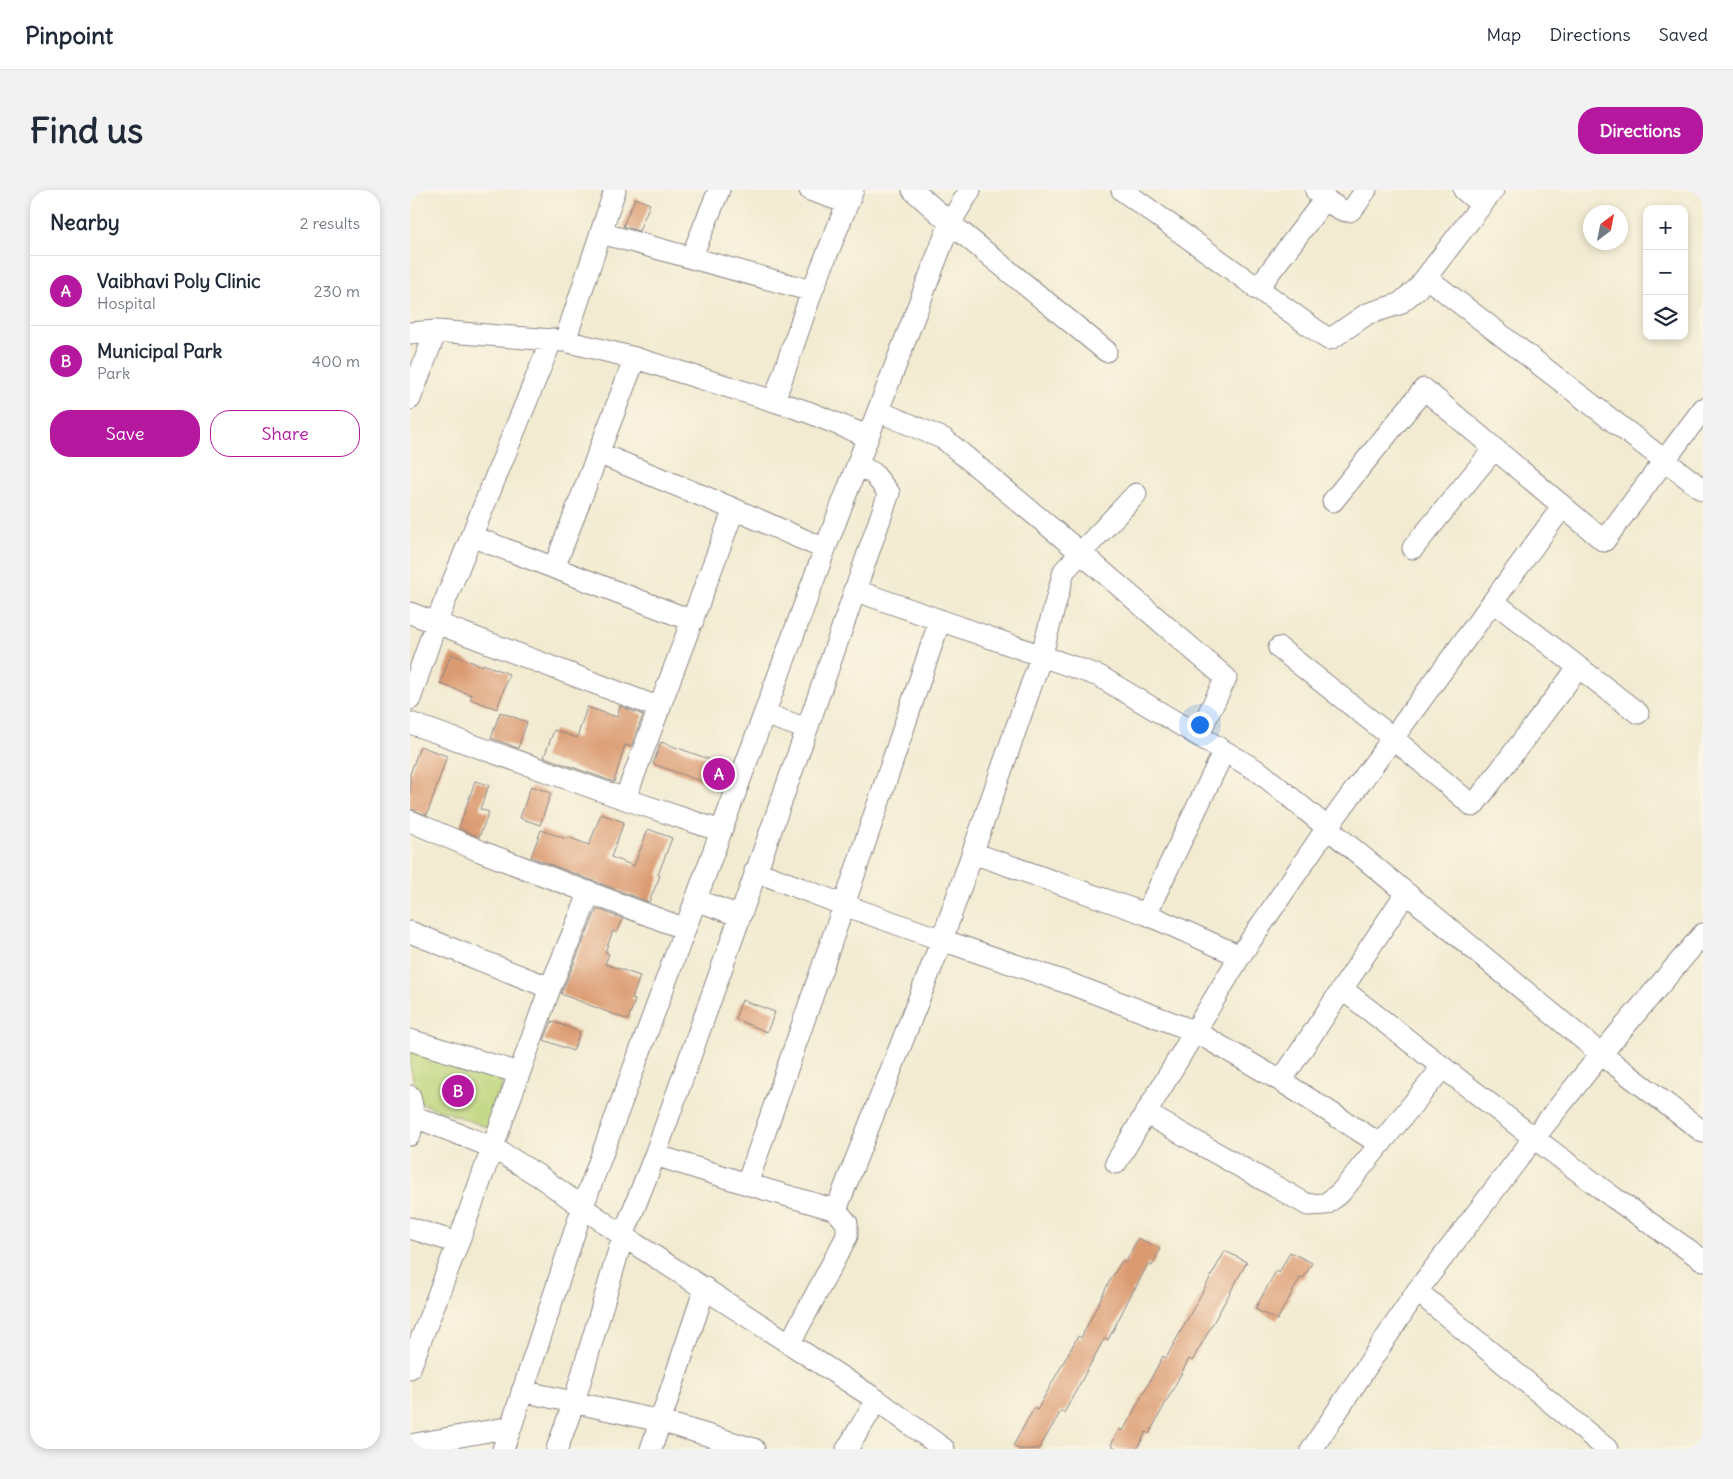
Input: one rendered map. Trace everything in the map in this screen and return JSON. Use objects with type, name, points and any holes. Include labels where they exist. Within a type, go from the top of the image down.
[{"type":"street","points":[[691,258],[719,190]]},
{"type":"street","points":[[774,401],[812,292],[850,196],[810,190]]},
{"type":"street","points":[[913,190],[950,223],[1106,351]]},
{"type":"street","points":[[503,1449],[512,1427],[583,1206],[825,549],[950,223],[970,190]]},
{"type":"street","points":[[1122,190],[1328,339],[1367,314],[1399,304],[1408,298],[1427,278],[1488,197],[1464,190]]},
{"type":"street","points":[[1258,289],[1320,194],[1346,212],[1350,210],[1366,190]]},
{"type":"street","points":[[410,699],[436,623],[471,536],[558,340],[601,233],[611,191]]},
{"type":"street","points":[[601,233],[812,292]]},
{"type":"street","points":[[1427,278],[1703,490]]},
{"type":"street","points":[[410,333],[436,331],[558,340],[635,358],[774,401],[808,412],[867,436]]},
{"type":"street","points":[[410,399],[436,331]]},
{"type":"street","points":[[554,568],[635,358]]},
{"type":"street","points":[[1333,501],[1424,389],[1604,541],[1703,409]]},
{"type":"street","points":[[878,410],[944,439],[1081,553],[1226,678],[1198,735]]},
{"type":"street","points":[[1413,548],[1494,449]]},
{"type":"street","points":[[598,453],[825,549]]},
{"type":"street","points":[[557,1449],[574,1402],[623,1236],[655,1155],[889,494],[873,473],[857,465]]},
{"type":"street","points":[[836,1210],[942,940],[1041,657],[1064,571],[1136,494]]},
{"type":"street","points":[[1116,1164],[1240,956],[1327,828],[1563,506]]},
{"type":"street","points":[[625,800],[734,509]]},
{"type":"street","points":[[471,536],[693,621]]},
{"type":"street","points":[[854,590],[1099,676],[1261,773],[1601,1054],[1703,1132]]},
{"type":"street","points":[[1494,602],[1638,713]]},
{"type":"street","points":[[410,613],[660,708]]},
{"type":"street","points":[[747,1184],[940,620]]},
{"type":"street","points":[[1279,648],[1393,738],[1474,806],[1578,668]]},
{"type":"street","points":[[764,714],[807,729]]},
{"type":"street","points":[[410,722],[625,800],[721,831]]},
{"type":"street","points":[[1146,914],[1224,751]]},
{"type":"street","points":[[410,821],[480,851],[685,929]]},
{"type":"street","points":[[972,853],[1146,914],[1240,956]]},
{"type":"street","points":[[755,871],[844,905],[1071,984],[1196,1032],[1380,1144]]},
{"type":"street","points":[[410,1368],[458,1243],[550,988],[590,892]]},
{"type":"street","points":[[1281,1082],[1406,893]]},
{"type":"street","points":[[696,900],[740,916]]},
{"type":"street","points":[[410,932],[550,988]]},
{"type":"street","points":[[1312,1449],[1417,1291],[1601,1054],[1703,934]]},
{"type":"street","points":[[1342,989],[1534,1138],[1614,1198],[1703,1260]]},
{"type":"street","points":[[410,1040],[519,1073]]},
{"type":"street","points":[[1147,1114],[1308,1205],[1326,1204],[1341,1192],[1443,1067]]},
{"type":"street","points":[[411,1115],[492,1147],[539,1176],[623,1236],[877,1400],[944,1449]]},
{"type":"street","points":[[655,1155],[836,1210],[847,1224],[847,1236],[790,1343]]},
{"type":"street","points":[[410,1228],[458,1243]]},
{"type":"street","points":[[652,1449],[705,1288]]},
{"type":"street","points":[[1417,1291],[1607,1449]]},
{"type":"street","points":[[522,1391],[660,1421],[754,1449]]},
{"type":"street","points":[[847,1449],[877,1400]]},
{"type":"street","points":[[410,1445],[512,1427]]},
{"type":"green space","points":[[410,1048],[504,1080],[489,1128],[418,1102],[410,1065]]},
{"type":"building","points":[[635,198],[650,204],[639,231],[623,226]]},
{"type":"building","points":[[451,654],[509,674],[497,709],[470,699],[472,695],[440,684]]},
{"type":"building","points":[[620,706],[643,715],[631,747],[625,745],[614,782],[544,757],[554,730],[577,738],[587,707],[617,717]]},
{"type":"building","points":[[500,712],[527,722],[518,748],[491,738]]},
{"type":"building","points":[[661,742],[731,767],[723,789],[653,764]]},
{"type":"building","points":[[420,746],[447,756],[427,815],[410,809],[410,774]]},
{"type":"building","points":[[475,781],[489,785],[480,809],[489,812],[479,837],[459,828]]},
{"type":"building","points":[[531,786],[551,793],[540,825],[520,818]]},
{"type":"building","points":[[601,814],[624,822],[611,857],[634,866],[648,829],[672,838],[658,875],[660,876],[649,902],[531,857],[541,830],[589,845]]},
{"type":"building","points":[[597,909],[623,919],[617,933],[613,931],[605,952],[609,954],[605,964],[640,976],[632,999],[635,1000],[628,1020],[561,994]]},
{"type":"building","points":[[742,1000],[775,1012],[767,1032],[735,1019]]},
{"type":"building","points":[[552,1021],[580,1032],[573,1051],[544,1040]]},
{"type":"building","points":[[1138,1238],[1160,1249],[1152,1266],[1148,1264],[1108,1340],[1104,1339],[1064,1413],[1061,1411],[1039,1449],[1019,1449],[1013,1446],[1034,1408],[1037,1410],[1078,1336],[1081,1338],[1109,1282],[1122,1261],[1125,1263]]},
{"type":"building","points":[[1225,1251],[1247,1262],[1192,1361],[1189,1359],[1149,1434],[1146,1432],[1137,1449],[1118,1449],[1111,1445],[1119,1429],[1123,1431],[1163,1356],[1166,1358]]},
{"type":"building","points":[[1290,1252],[1312,1263],[1303,1279],[1300,1278],[1277,1320],[1255,1309],[1276,1271],[1279,1273]]},
{"type":"place","name":"Vaibhavi Poly Clinic","points":[[719,774]]},
{"type":"place","name":"Municipal Park","points":[[458,1091]]}]
